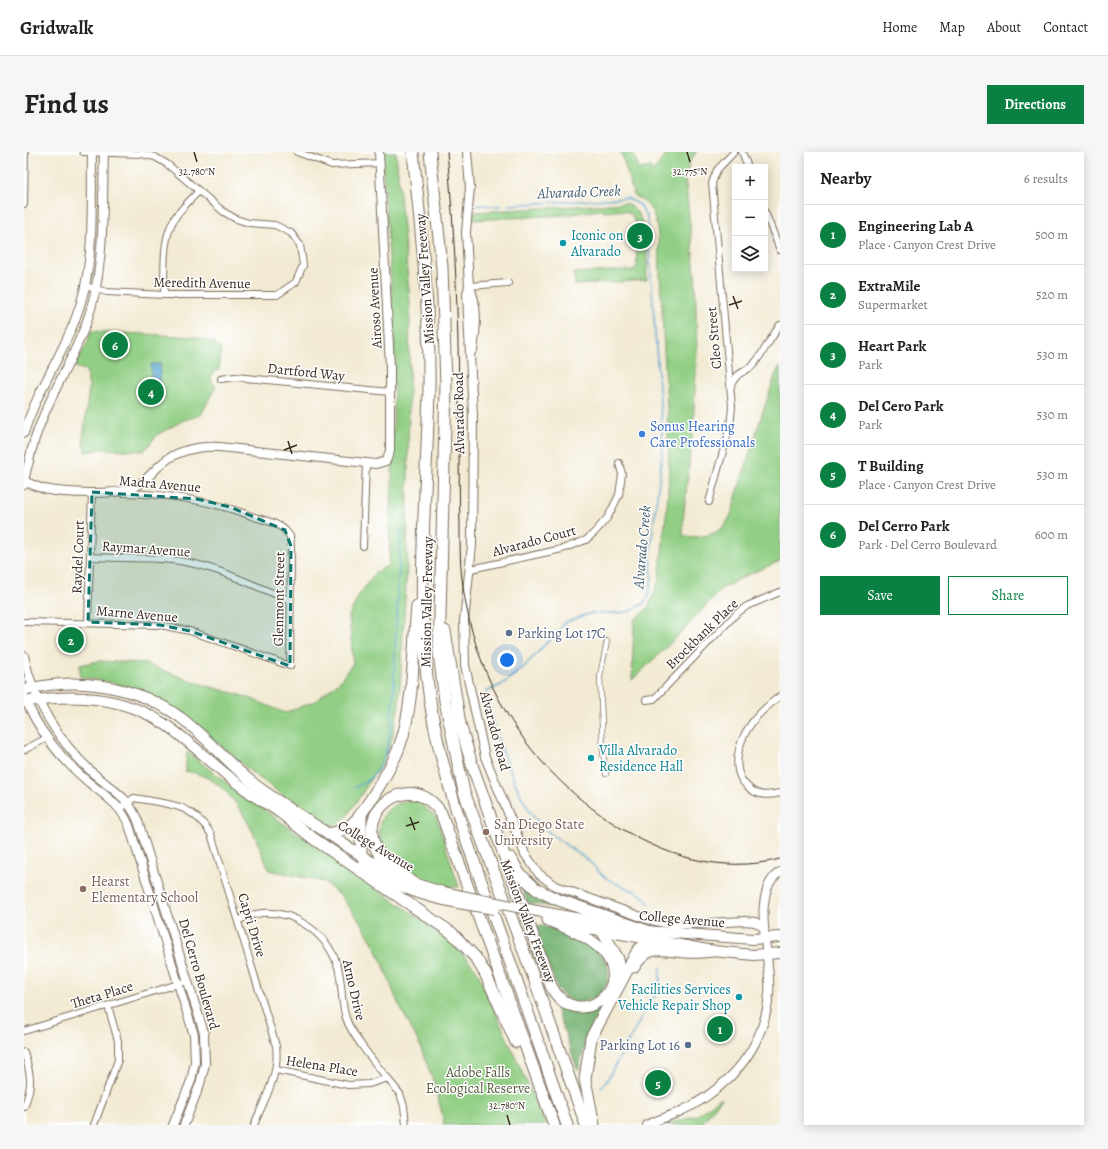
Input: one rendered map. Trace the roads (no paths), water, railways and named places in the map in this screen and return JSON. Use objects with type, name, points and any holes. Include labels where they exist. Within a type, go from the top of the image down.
[{"type":"highway","name":"Mission Valley Freeway","points":[[413,152],[425,266],[428,376],[424,535],[424,634],[431,704],[441,758],[461,830],[568,1125]]},
{"type":"highway","name":"Mission Valley Freeway","points":[[430,152],[442,267],[446,385],[439,653],[445,701],[464,792],[535,981],[586,1125]]},
{"type":"highway","points":[[329,834],[345,830],[361,814],[388,770],[400,745],[406,722],[424,535]]},
{"type":"highway","points":[[441,606],[460,724],[487,808],[555,994],[568,1004],[576,1007],[589,1006],[601,1000],[606,996],[614,976],[611,963],[603,951],[595,943],[580,934],[541,916]]},
{"type":"highway","points":[[420,887],[386,861],[377,849],[372,836],[372,826],[377,811],[388,800],[400,794],[410,793],[420,795],[431,802],[442,813],[553,1125]]},
{"type":"highway","points":[[487,808],[519,873],[536,889],[556,899],[653,936],[638,950],[595,1028],[590,1046],[585,1079],[594,1125]]},
{"type":"highway","points":[[276,810],[314,839],[440,924],[464,945],[480,965],[490,984],[553,1125]]},
{"type":"highway","points":[[361,814],[361,854],[368,869]]},
{"type":"highway","points":[[600,927],[618,960],[620,981]]},
{"type":"highway","points":[[590,1046],[632,971],[644,955],[652,950],[663,948],[686,952],[713,952]]},
{"type":"main road","name":"College Avenue","points":[[29,689],[60,684],[101,685],[150,700],[179,717],[256,786],[389,873],[420,887],[458,899]]},
{"type":"main road","name":"College Avenue","points":[[25,700],[74,697],[96,698],[118,702],[142,712],[166,725],[248,792],[390,883],[416,894],[458,899],[541,916],[653,936],[713,952],[767,955],[780,953]]},
{"type":"main road","name":"College Avenue","points":[[541,916],[600,927]]},
{"type":"main road","name":"College Avenue","points":[[653,936],[780,937]]},
{"type":"street","points":[[24,204],[25,152]]},
{"type":"street","points":[[83,152],[142,154],[155,157],[167,164],[199,191],[176,217],[169,232],[166,245],[164,295]]},
{"type":"street","points":[[24,433],[36,400],[76,320],[85,286],[90,248],[92,152]]},
{"type":"street","points":[[24,487],[32,445],[42,417],[86,323],[95,288],[101,248],[104,152]]},
{"type":"street","points":[[297,152],[332,164],[380,163]]},
{"type":"street","name":"Airoso Avenue","points":[[366,462],[376,464],[386,461],[390,451],[389,342],[380,152]]},
{"type":"street","name":"Alvarado Road","points":[[467,152],[470,187],[466,232],[469,286],[467,294],[471,361],[472,453],[471,570],[464,635],[465,665],[477,725],[490,770],[525,854],[535,870],[544,879],[561,889],[646,919],[674,925],[755,922],[763,927]]},
{"type":"street","name":"Cleo Street","points":[[709,502],[730,426],[731,391],[712,183],[717,170],[734,152]]},
{"type":"street","points":[[742,152],[747,164]]},
{"type":"street","name":"Meredith Avenue","points":[[85,286],[107,292],[164,295],[277,295],[296,282],[303,265],[300,245],[291,233],[275,225],[249,223],[236,219],[224,212],[199,191]]},
{"type":"street","points":[[768,220],[780,250]]},
{"type":"street","points":[[469,286],[508,283]]},
{"type":"street","points":[[731,391],[736,375],[752,366],[780,325]]},
{"type":"street","name":"Dartford Way","points":[[221,379],[235,376],[390,392]]},
{"type":"street","points":[[119,493],[135,488],[165,461],[193,448],[220,447],[366,462],[363,546]]},
{"type":"street","name":"Alvarado Court","points":[[471,570],[562,549],[586,540],[608,517],[619,495],[622,474],[619,463]]},
{"type":"street","name":"Madra Avenue","points":[[24,481],[45,489],[160,494],[197,499],[230,507],[279,526],[288,532]]},
{"type":"street","name":"Raydel Court","points":[[88,622],[92,492]]},
{"type":"street","name":"Glenmont Street","points":[[288,532],[292,546],[290,666]]},
{"type":"street","name":"Raymar Avenue","points":[[90,557],[190,563],[290,600]]},
{"type":"street","name":"Brockbank Place","points":[[646,700],[654,699],[736,614],[747,606],[780,592]]},
{"type":"street","name":"Marne Avenue","points":[[24,622],[88,622],[160,625],[190,632],[290,666]]},
{"type":"street","points":[[606,774],[600,676],[607,641]]},
{"type":"street","name":"Del Cerro Boulevard","points":[[24,656],[29,689],[39,699],[56,732],[69,749],[94,773],[118,792],[127,802],[138,821],[204,1033],[206,1056],[200,1084],[184,1125]]},
{"type":"street","points":[[780,696],[767,706],[751,724],[740,745],[737,766],[743,783],[755,793],[770,796],[780,793]]},
{"type":"street","name":"Del Cerro Boulevard","points":[[25,700],[47,738],[87,781],[111,799],[120,808],[129,825],[194,1035],[196,1056],[190,1081],[173,1125]]},
{"type":"street","points":[[24,750],[47,738]]},
{"type":"street","name":"Capri Drive","points":[[127,802],[134,798],[176,805],[189,810],[204,822],[211,834],[239,920],[276,1046],[278,1058],[276,1070],[254,1125]]},
{"type":"street","points":[[120,808],[127,802]]},
{"type":"street","points":[[647,1125],[684,1110],[728,1079],[748,1055],[762,1032],[769,992],[767,955],[763,927],[766,891],[773,879],[780,872]]},
{"type":"street","name":"Arno Drive","points":[[239,920],[255,914],[282,914],[311,928],[326,943],[338,965],[346,1018],[352,1031],[400,1094],[404,1106],[406,1125]]},
{"type":"street","name":"Theta Place","points":[[24,1031],[188,981]]},
{"type":"street","points":[[94,1125],[118,1060],[118,1041],[108,1006]]},
{"type":"street","points":[[24,1052],[31,1084],[24,1107]]},
{"type":"street","name":"Helena Place","points":[[276,1070],[348,1085],[369,1084],[388,1078]]},
{"type":"water","points":[[151,364],[161,364],[160,383],[151,383]]},
{"type":"waterway","name":"Alvarado Creek","points":[[509,205],[627,198],[640,205],[647,218],[663,446],[650,555],[652,578],[648,598],[644,603],[631,611],[618,613],[591,613],[566,622],[523,668],[501,685],[486,692],[492,720],[504,756],[527,807],[534,817],[546,830],[589,861],[606,878],[635,891],[649,904]]},
{"type":"waterway","name":"Alvarado Creek","points":[[476,205],[501,206]]},
{"type":"waterway","points":[[354,787],[359,786],[368,780],[382,763],[390,733],[394,694],[401,530]]},
{"type":"waterway","name":"Alvarado Creek","points":[[601,1087],[606,1082],[650,1002],[659,990],[661,967]]},
{"type":"tram line","points":[[447,152],[457,305],[461,572],[470,622],[480,657],[494,690],[512,721],[532,750],[556,777],[583,801],[632,835],[651,845],[672,853],[714,863],[758,863],[780,859]]},
{"type":"place","name":"Heart Park","points":[[640,236]]},
{"type":"place","name":"Iconic on Alvarado","points":[[563,243]]},
{"type":"place","name":"Del Cerro Park","points":[[115,345]]},
{"type":"place","name":"Del Cero Park","points":[[151,392]]},
{"type":"place","name":"Sonus Hearing Care Professionals","points":[[642,434]]},
{"type":"place","name":"Parking Lot 17C","points":[[509,633]]},
{"type":"place","name":"ExtraMile","points":[[71,640]]},
{"type":"place","name":"Villa Alvarado Residence Hall","points":[[591,758]]},
{"type":"place","name":"San Diego State University","points":[[486,832]]},
{"type":"place","name":"Hearst Elementary School","points":[[83,889]]},
{"type":"place","name":"Facilities Services Vehicle Repair Shop","points":[[739,997]]},
{"type":"place","name":"Engineering Lab A","points":[[720,1029]]},
{"type":"place","name":"Parking Lot 16","points":[[688,1045]]},
{"type":"place","name":"T Building","points":[[658,1083]]},
{"type":"park label","name":"Adobe Falls Ecological Reserve","points":[[478,1080]]}]
